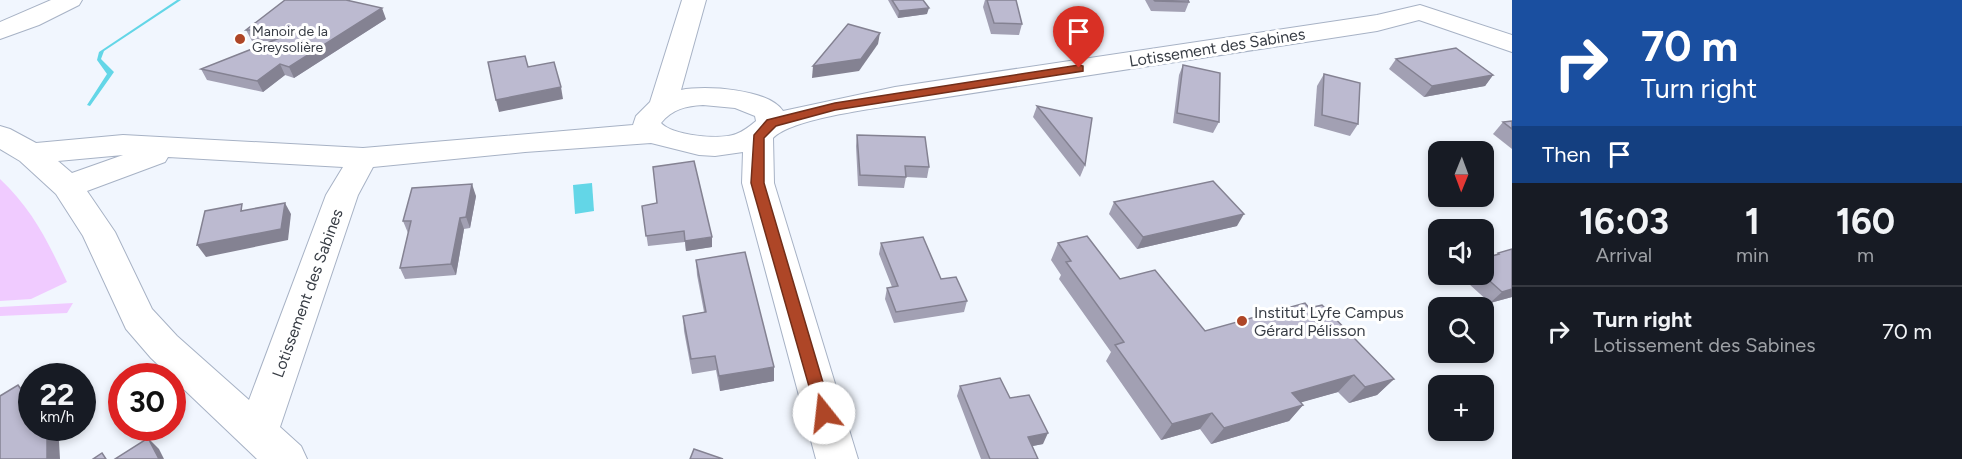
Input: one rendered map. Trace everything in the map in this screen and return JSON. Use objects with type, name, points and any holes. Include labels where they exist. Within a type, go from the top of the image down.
[{"type":"street","points":[[0,39],[30,20],[70,0]]},
{"type":"street","points":[[655,118],[681,48],[693,0]]},
{"type":"street","points":[[1388,0],[1512,44]]},
{"type":"street","name":"Lotissement des Sabines","points":[[655,118],[667,138],[716,146],[738,144],[766,124],[835,106],[1377,23],[1420,12]]},
{"type":"street","points":[[0,31],[30,20]]},
{"type":"street","points":[[681,48],[690,75],[710,95]]},
{"type":"street","name":"Lotissement des Sabines","points":[[31,154],[123,145],[363,158],[547,140],[655,118],[685,98],[710,95],[753,102],[766,124]]},
{"type":"street","points":[[766,124],[758,183],[837,459]]},
{"type":"street","points":[[0,136],[31,154],[67,186],[98,232],[139,318],[164,347],[286,459]]},
{"type":"street","points":[[716,146],[758,183]]},
{"type":"street","name":"Lotissement des Sabines","points":[[67,186],[170,149]]},
{"type":"street","name":"Lotissement des Sabines","points":[[258,431],[342,195],[363,158]]},
{"type":"shaded area","points":[[0,179],[31,215],[67,282],[31,299],[0,301]]},
{"type":"shaded area","points":[[73,303],[67,313],[0,316],[0,307]]},
{"type":"water","points":[[177,0],[181,0],[104,51],[101,59],[114,72],[90,106],[87,105],[107,74],[97,60],[99,52]]},
{"type":"water","points":[[592,183],[594,211],[575,214],[573,185]]},
{"type":"building","points":[[285,0],[346,0],[382,8],[289,67],[280,64],[257,81],[201,69],[300,30],[246,30]]},
{"type":"building","points":[[892,0],[923,0],[929,8],[899,11]]},
{"type":"building","points":[[987,0],[1016,0],[1022,24],[994,23]]},
{"type":"building","points":[[1188,0],[1189,2],[1155,1]]},
{"type":"building","points":[[848,24],[880,33],[861,59],[813,66]]},
{"type":"building","points":[[1456,48],[1493,75],[1432,86],[1396,59]]},
{"type":"building","points":[[525,56],[528,67],[554,62],[561,87],[496,100],[488,62]]},
{"type":"building","points":[[1183,65],[1220,73],[1219,122],[1177,113]]},
{"type":"building","points":[[1324,74],[1360,83],[1358,124],[1322,115]]},
{"type":"building","points":[[1037,106],[1092,118],[1085,165]]},
{"type":"building","points":[[1512,121],[1512,129],[1503,122]]},
{"type":"building","points":[[857,135],[925,137],[929,167],[905,166],[906,177],[860,175]]},
{"type":"building","points":[[694,161],[712,237],[685,241],[684,231],[646,236],[642,206],[657,203],[653,167]]},
{"type":"building","points":[[1213,181],[1244,214],[1143,237],[1114,202]]},
{"type":"building","points":[[472,184],[466,217],[460,218],[451,264],[400,268],[411,221],[403,221],[412,188]]},
{"type":"building","points":[[285,203],[281,229],[197,245],[205,211],[242,204],[241,211]]},
{"type":"building","points":[[1087,236],[1120,279],[1155,270],[1205,331],[1305,303],[1309,308],[1322,305],[1394,379],[1365,387],[1354,375],[1292,393],[1303,405],[1224,428],[1212,413],[1172,424],[1115,345],[1124,342],[1066,262],[1071,261],[1058,243]]},
{"type":"building","points":[[923,237],[941,279],[956,277],[967,301],[896,312],[887,288],[898,286],[881,243]]},
{"type":"building","points":[[1512,249],[1512,289],[1502,292],[1494,285],[1494,255]]},
{"type":"building","points":[[745,252],[774,367],[719,376],[715,356],[691,359],[683,316],[706,312],[696,260]]},
{"type":"building","points":[[1000,378],[1010,398],[1029,395],[1048,433],[1028,437],[1038,459],[990,459],[960,386]]},
{"type":"building","points":[[18,385],[18,441],[47,441],[47,459],[0,459],[0,396]]},
{"type":"building","points":[[143,441],[150,441],[159,459],[115,459]]},
{"type":"building","points":[[694,449],[723,459],[690,459]]},
{"type":"building","points":[[102,453],[106,459],[93,459]]},
{"type":"place","name":"Manoir de la Greysolière","points":[[240,39]]},
{"type":"place","name":"Institut Lyfe Campus Gérard Pélisson","points":[[1242,321]]},
{"type":"route","points":[[824,413],[758,183],[758,137],[771,123],[835,106],[1079,68]]}]
